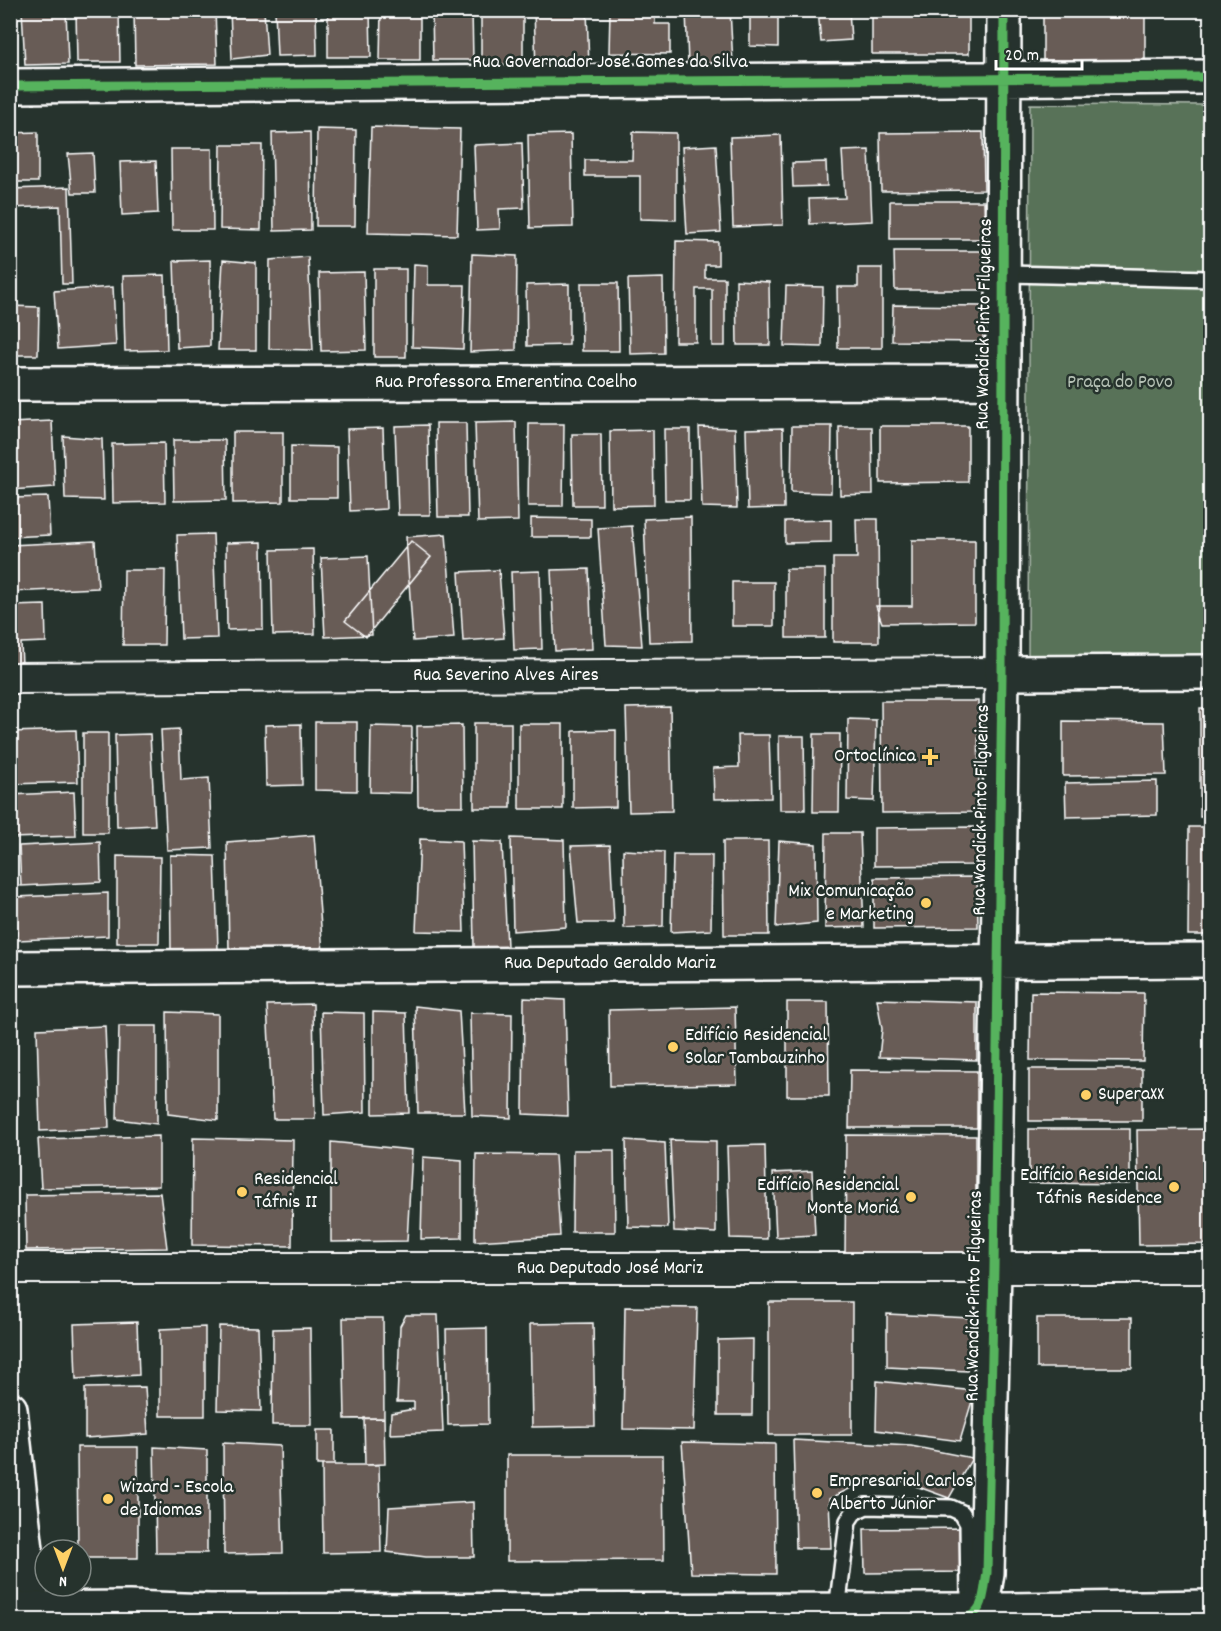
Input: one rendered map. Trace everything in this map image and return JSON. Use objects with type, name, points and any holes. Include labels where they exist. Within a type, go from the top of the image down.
[{"type":"street","name":"Rua Wandick Pinto Filgueiras","points":[[986,1614],[994,1268],[1002,673],[1002,382],[1006,79],[1004,10]]},
{"type":"street","name":"Rua Governador José Gomes da Silva","points":[[10,86],[1210,77]]},
{"type":"street","name":"Rua Professora Emerentina Coelho","points":[[10,384],[1002,382]]},
{"type":"street","points":[[1002,673],[1210,672]]},
{"type":"street","name":"Rua Severino Alves Aires","points":[[10,678],[1002,673]]},
{"type":"street","name":"Rua Deputado Geraldo Mariz","points":[[10,968],[1210,960]]},
{"type":"street","name":"Rua Deputado José Mariz","points":[[10,1268],[1210,1268]]},
{"type":"street","points":[[10,1409],[26,1613],[129,1608],[210,1611],[837,1610],[986,1614],[1210,1607]]},
{"type":"lane","points":[[1004,274],[1210,279]]},
{"type":"lane","points":[[837,1610],[848,1521],[854,1512],[866,1506],[951,1508],[962,1513],[968,1524],[986,1614]]},
{"type":"green space","name":"Praça do Povo","points":[[1030,104],[1210,105],[1210,660],[1028,661]]},
{"type":"building","points":[[22,10],[66,10],[68,64],[25,65]]},
{"type":"building","points":[[76,10],[119,10],[120,62],[77,62]]},
{"type":"building","points":[[134,10],[215,10],[217,64],[135,65]]},
{"type":"building","points":[[230,10],[264,10],[267,55],[232,59]]},
{"type":"building","points":[[275,10],[316,10],[317,55],[277,56]]},
{"type":"building","points":[[328,10],[370,10],[371,57],[328,57]]},
{"type":"building","points":[[381,10],[420,10],[420,60],[380,60]]},
{"type":"building","points":[[432,10],[472,10],[473,60],[433,60]]},
{"type":"building","points":[[481,10],[523,10],[523,66],[481,66]]},
{"type":"building","points":[[534,10],[587,10],[589,67],[536,69]]},
{"type":"building","points":[[610,10],[655,10],[655,24],[670,24],[670,54],[609,53]]},
{"type":"building","points":[[686,10],[730,10],[733,64],[688,65]]},
{"type":"building","points":[[750,10],[778,10],[778,47],[750,46]]},
{"type":"building","points":[[818,10],[849,10],[851,40],[821,42]]},
{"type":"building","points":[[872,10],[969,10],[969,54],[872,54]]},
{"type":"building","points":[[1043,10],[1145,10],[1145,60],[1043,60]]},
{"type":"building","points":[[371,127],[460,129],[457,235],[368,233]]},
{"type":"building","points":[[317,129],[356,130],[355,226],[316,226]]},
{"type":"building","points":[[38,132],[38,182],[10,182],[10,133]]},
{"type":"building","points":[[310,132],[311,230],[274,231],[272,133]]},
{"type":"building","points":[[633,132],[676,133],[676,220],[640,219],[640,176],[585,176],[585,160],[632,160]]},
{"type":"building","points":[[983,132],[984,190],[881,191],[880,133]]},
{"type":"building","points":[[571,134],[573,227],[530,228],[528,135]]},
{"type":"building","points":[[781,135],[783,225],[733,227],[730,137]]},
{"type":"building","points":[[522,143],[524,208],[499,209],[500,229],[477,230],[474,145]]},
{"type":"building","points":[[221,145],[262,145],[261,230],[220,229]]},
{"type":"building","points":[[716,145],[721,232],[687,234],[682,147]]},
{"type":"building","points":[[171,149],[212,149],[213,230],[172,230]]},
{"type":"building","points":[[869,150],[872,221],[810,224],[809,199],[845,198],[842,151]]},
{"type":"building","points":[[93,153],[95,193],[72,193],[68,154]]},
{"type":"building","points":[[156,161],[158,213],[122,215],[120,162]]},
{"type":"building","points":[[826,162],[827,186],[793,187],[792,163]]},
{"type":"building","points":[[69,187],[72,284],[62,284],[60,206],[10,208],[10,189]]},
{"type":"building","points":[[890,201],[984,201],[985,239],[890,239]]},
{"type":"building","points":[[676,241],[718,242],[718,265],[705,265],[705,278],[725,278],[725,346],[712,346],[712,289],[696,289],[696,342],[675,342]]},
{"type":"building","points":[[894,251],[985,251],[985,290],[895,290]]},
{"type":"building","points":[[472,254],[517,256],[516,350],[470,352]]},
{"type":"building","points":[[308,257],[313,350],[269,349],[270,260]]},
{"type":"building","points":[[210,260],[210,346],[177,348],[174,261]]},
{"type":"building","points":[[223,260],[256,263],[256,350],[218,350]]},
{"type":"building","points":[[414,264],[428,265],[428,285],[465,285],[463,349],[412,347]]},
{"type":"building","points":[[858,268],[882,268],[882,348],[838,348],[837,287],[858,287]]},
{"type":"building","points":[[374,269],[406,269],[406,357],[374,357]]},
{"type":"building","points":[[364,272],[366,350],[321,351],[319,273]]},
{"type":"building","points":[[165,275],[167,350],[125,351],[123,276]]},
{"type":"building","points":[[663,278],[664,353],[630,354],[628,279]]},
{"type":"building","points":[[736,280],[769,282],[770,345],[737,345]]},
{"type":"building","points":[[581,283],[618,283],[619,351],[582,351]]},
{"type":"building","points":[[569,284],[569,345],[527,346],[526,285]]},
{"type":"building","points":[[786,286],[823,287],[822,347],[784,346]]},
{"type":"building","points":[[113,287],[116,345],[58,349],[54,291]]},
{"type":"building","points":[[893,305],[983,306],[983,342],[892,341]]},
{"type":"building","points":[[10,306],[39,307],[38,355],[10,355]]},
{"type":"building","points":[[52,421],[55,487],[10,490],[10,423]]},
{"type":"building","points":[[516,422],[518,521],[478,522],[475,423]]},
{"type":"building","points":[[436,423],[466,423],[468,517],[438,517]]},
{"type":"building","points":[[529,424],[564,424],[563,506],[528,506]]},
{"type":"building","points":[[428,425],[430,515],[398,515],[395,426]]},
{"type":"building","points":[[792,426],[832,426],[831,493],[791,492]]},
{"type":"building","points":[[880,426],[968,426],[968,482],[880,483]]},
{"type":"building","points":[[699,427],[735,428],[737,508],[702,507]]},
{"type":"building","points":[[839,427],[872,427],[873,494],[840,495]]},
{"type":"building","points":[[383,428],[386,509],[350,511],[347,429]]},
{"type":"building","points":[[783,428],[784,508],[748,509],[746,429]]},
{"type":"building","points":[[664,429],[690,429],[690,500],[665,500]]},
{"type":"building","points":[[653,430],[654,505],[611,506],[610,431]]},
{"type":"building","points":[[233,432],[283,432],[283,502],[233,503]]},
{"type":"building","points":[[572,434],[601,434],[602,505],[573,505]]},
{"type":"building","points":[[63,436],[102,439],[104,500],[65,499]]},
{"type":"building","points":[[173,440],[225,440],[226,500],[174,501]]},
{"type":"building","points":[[164,443],[165,502],[113,503],[112,444]]},
{"type":"building","points":[[291,446],[337,447],[337,498],[291,498]]},
{"type":"building","points":[[48,497],[50,535],[10,537],[10,498]]},
{"type":"building","points":[[691,517],[692,641],[649,642],[644,519]]},
{"type":"building","points":[[531,518],[591,519],[591,537],[531,537]]},
{"type":"building","points":[[856,519],[878,519],[879,642],[833,642],[833,558],[857,558]]},
{"type":"building","points":[[831,520],[831,542],[785,543],[785,521]]},
{"type":"building","points":[[632,526],[642,646],[606,645],[598,528]]},
{"type":"building","points":[[213,534],[217,638],[181,639],[177,535]]},
{"type":"building","points":[[446,534],[454,638],[413,641],[406,537]]},
{"type":"building","points":[[912,540],[975,540],[975,622],[882,623],[876,606],[912,606]]},
{"type":"building","points":[[95,541],[98,588],[10,592],[10,545]]},
{"type":"building","points":[[411,541],[431,557],[366,637],[345,621]]},
{"type":"building","points":[[262,542],[263,629],[227,630],[226,543]]},
{"type":"building","points":[[313,549],[315,634],[273,635],[271,550]]},
{"type":"building","points":[[368,556],[372,635],[325,637],[321,558]]},
{"type":"building","points":[[589,569],[592,649],[555,651],[551,570]]},
{"type":"building","points":[[786,569],[825,569],[825,638],[786,638]]},
{"type":"building","points":[[124,570],[165,570],[164,645],[123,645]]},
{"type":"building","points":[[499,570],[504,638],[463,641],[459,572]]},
{"type":"building","points":[[540,571],[542,649],[514,650],[511,572]]},
{"type":"building","points":[[732,582],[774,582],[774,626],[732,626]]},
{"type":"building","points":[[45,605],[46,642],[21,643],[22,665],[10,665],[10,606]]},
{"type":"building","name":"Ortoclínica","points":[[881,701],[978,701],[979,812],[882,813]]},
{"type":"building","points":[[670,707],[672,811],[629,812],[626,708]]},
{"type":"building","points":[[1200,708],[1210,708],[1210,817],[1200,817]]},
{"type":"building","points":[[848,719],[876,720],[874,801],[847,800]]},
{"type":"building","points":[[1063,721],[1164,722],[1166,775],[1063,776]]},
{"type":"building","points":[[315,722],[357,722],[357,791],[315,790]]},
{"type":"building","points":[[474,723],[511,723],[511,808],[474,808]]},
{"type":"building","points":[[301,724],[302,785],[266,786],[265,725]]},
{"type":"building","points":[[519,724],[563,724],[563,809],[519,809]]},
{"type":"building","points":[[462,725],[463,806],[418,806],[417,726]]},
{"type":"building","points":[[371,726],[412,727],[411,793],[370,792]]},
{"type":"building","points":[[179,729],[181,780],[209,778],[212,848],[167,850],[161,730]]},
{"type":"building","points":[[76,730],[78,782],[10,784],[10,732]]},
{"type":"building","points":[[616,730],[616,807],[573,808],[573,731]]},
{"type":"building","points":[[83,733],[108,733],[108,833],[83,833]]},
{"type":"building","points":[[150,734],[155,825],[117,827],[115,735]]},
{"type":"building","points":[[814,734],[840,734],[839,812],[813,812]]},
{"type":"building","points":[[738,735],[769,735],[771,798],[714,799],[713,768],[739,767]]},
{"type":"building","points":[[779,736],[804,736],[805,810],[780,810]]},
{"type":"building","points":[[1157,781],[1157,815],[1066,817],[1065,783]]},
{"type":"building","points":[[74,792],[76,836],[10,838],[10,795]]},
{"type":"building","points":[[976,827],[976,865],[874,866],[874,828]]},
{"type":"building","points":[[1189,827],[1210,827],[1210,935],[1188,935]]},
{"type":"building","points":[[826,833],[860,833],[864,927],[825,928]]},
{"type":"building","points":[[314,835],[323,953],[229,951],[227,842]]},
{"type":"building","points":[[511,838],[564,840],[566,927],[513,931]]},
{"type":"building","points":[[420,839],[461,841],[464,932],[416,931]]},
{"type":"building","points":[[472,841],[502,842],[507,947],[474,947]]},
{"type":"building","points":[[723,841],[768,841],[769,935],[724,935]]},
{"type":"building","points":[[779,841],[816,844],[817,923],[776,927]]},
{"type":"building","points":[[100,842],[101,882],[21,886],[19,846]]},
{"type":"building","points":[[610,845],[614,923],[578,923],[571,846]]},
{"type":"building","points":[[623,850],[664,852],[663,926],[624,928]]},
{"type":"building","points":[[170,855],[215,856],[218,950],[171,951]]},
{"type":"building","points":[[673,855],[712,855],[711,930],[671,932]]},
{"type":"building","points":[[117,856],[160,857],[159,943],[117,943]]},
{"type":"building","name":"Mix Comunicação e Marketing","points":[[977,877],[978,927],[874,928],[874,878]]},
{"type":"building","points":[[108,893],[108,936],[18,940],[16,897]]},
{"type":"building","points":[[1031,992],[1144,993],[1143,1061],[1030,1060]]},
{"type":"building","points":[[524,998],[565,1000],[568,1116],[523,1114]]},
{"type":"building","points":[[877,999],[977,1002],[977,1060],[879,1057],[882,1029]]},
{"type":"building","points":[[787,1002],[828,1002],[829,1096],[787,1096]]},
{"type":"building","points":[[313,1004],[315,1119],[273,1119],[267,1005]]},
{"type":"building","points":[[415,1006],[459,1011],[465,1113],[418,1113]]},
{"type":"building","name":"Edifício Residencial Solar Tambauzinho","points":[[735,1007],[737,1084],[610,1086],[609,1010]]},
{"type":"building","points":[[167,1012],[218,1014],[218,1120],[168,1114]]},
{"type":"building","points":[[321,1012],[364,1013],[365,1112],[324,1115]]},
{"type":"building","points":[[373,1012],[406,1013],[409,1113],[373,1114]]},
{"type":"building","points":[[470,1013],[512,1014],[511,1118],[472,1116]]},
{"type":"building","points":[[105,1026],[109,1128],[40,1131],[37,1029]]},
{"type":"building","points":[[119,1026],[157,1026],[157,1124],[117,1119]]},
{"type":"building","name":"SuperaXX","points":[[1029,1069],[1142,1069],[1142,1121],[1029,1121]]},
{"type":"building","points":[[850,1070],[977,1071],[977,1128],[849,1128]]},
{"type":"building","points":[[1029,1129],[1130,1129],[1130,1184],[1029,1183]]},
{"type":"building","name":"Edifício Residencial Táfnis Residence","points":[[1210,1129],[1210,1244],[1139,1245],[1137,1130]]},
{"type":"building","name":"Edifício Residencial Monte Moriá","points":[[846,1135],[976,1136],[976,1260],[845,1259]]},
{"type":"building","points":[[159,1136],[159,1186],[41,1188],[38,1139]]},
{"type":"building","name":"Residencial Táfnis II","points":[[193,1138],[293,1140],[292,1246],[192,1245]]},
{"type":"building","points":[[626,1140],[665,1143],[668,1228],[628,1227]]},
{"type":"building","points":[[670,1140],[716,1141],[716,1233],[674,1231]]},
{"type":"building","points":[[331,1142],[412,1150],[407,1241],[331,1242]]},
{"type":"building","points":[[765,1145],[767,1239],[730,1238],[727,1146]]},
{"type":"building","points":[[573,1150],[614,1150],[615,1232],[572,1232]]},
{"type":"building","points":[[476,1154],[555,1155],[560,1236],[475,1241]]},
{"type":"building","points":[[423,1157],[462,1160],[462,1238],[421,1239]]},
{"type":"building","points":[[812,1171],[815,1235],[776,1237],[773,1173]]},
{"type":"building","points":[[160,1193],[167,1248],[26,1250],[25,1195]]},
{"type":"building","points":[[769,1302],[852,1302],[852,1435],[769,1435]]},
{"type":"building","points":[[625,1307],[697,1308],[694,1430],[623,1429]]},
{"type":"building","points":[[887,1314],[971,1318],[967,1371],[887,1367]]},
{"type":"building","points":[[406,1315],[438,1315],[443,1432],[390,1434],[391,1413],[414,1409],[414,1402],[397,1402],[400,1326]]},
{"type":"building","points":[[343,1318],[383,1318],[384,1418],[345,1419]]},
{"type":"building","points":[[1037,1318],[1132,1318],[1132,1368],[1037,1368]]},
{"type":"building","points":[[137,1322],[139,1375],[76,1379],[74,1324]]},
{"type":"building","points":[[593,1323],[595,1426],[532,1427],[530,1324]]},
{"type":"building","points":[[219,1326],[258,1327],[261,1411],[217,1410]]},
{"type":"building","points":[[205,1327],[205,1416],[160,1416],[160,1329]]},
{"type":"building","points":[[310,1328],[311,1425],[272,1425],[273,1329]]},
{"type":"building","points":[[487,1328],[488,1424],[448,1425],[446,1329]]},
{"type":"building","points":[[753,1339],[752,1415],[718,1415],[718,1340]]},
{"type":"building","points":[[877,1381],[975,1391],[960,1441],[876,1430]]},
{"type":"building","points":[[145,1387],[148,1434],[85,1438],[85,1388]]},
{"type":"building","points":[[364,1418],[384,1418],[385,1464],[365,1465]]},
{"type":"building","points":[[317,1430],[334,1430],[334,1465],[317,1465]]},
{"type":"building","name":"Empresarial Carlos Alberto Júnior","points":[[793,1440],[911,1446],[972,1458],[949,1498],[902,1481],[876,1481],[853,1487],[829,1499],[831,1548],[796,1548]]},
{"type":"building","points":[[682,1442],[775,1444],[776,1574],[691,1573]]},
{"type":"building","points":[[223,1443],[280,1446],[283,1553],[224,1554]]},
{"type":"building","name":"Wizard - Escola de Idiomas","points":[[77,1447],[138,1447],[138,1558],[93,1558],[93,1538],[78,1538]]},
{"type":"building","points":[[154,1447],[207,1450],[207,1553],[156,1553]]},
{"type":"building","points":[[507,1455],[663,1455],[664,1560],[507,1561]]},
{"type":"building","points":[[322,1465],[379,1465],[381,1552],[323,1553]]},
{"type":"building","points":[[473,1502],[474,1557],[426,1557],[387,1552],[389,1507]]},
{"type":"building","points":[[967,1528],[967,1572],[865,1573],[864,1529]]},
{"type":"cycle path","points":[[963,1620],[980,1607],[987,1573],[994,1268],[1002,673],[1004,10]]},
{"type":"cycle path","points":[[10,86],[1210,77]]},
{"type":"place","name":"Ortoclínica","points":[[930,757]]},
{"type":"place","name":"Mix Comunicação e Marketing","points":[[926,903]]},
{"type":"place","name":"Edifício Residencial Solar Tambauzinho","points":[[673,1047]]},
{"type":"place","name":"SuperaXX","points":[[1086,1095]]},
{"type":"place","name":"Edifício Residencial Táfnis Residence","points":[[1174,1187]]},
{"type":"place","name":"Residencial Táfnis II","points":[[242,1192]]},
{"type":"place","name":"Edifício Residencial Monte Moriá","points":[[911,1197]]},
{"type":"place","name":"Empresarial Carlos Alberto Júnior","points":[[817,1493]]},
{"type":"place","name":"Wizard - Escola de Idiomas","points":[[108,1499]]}]
